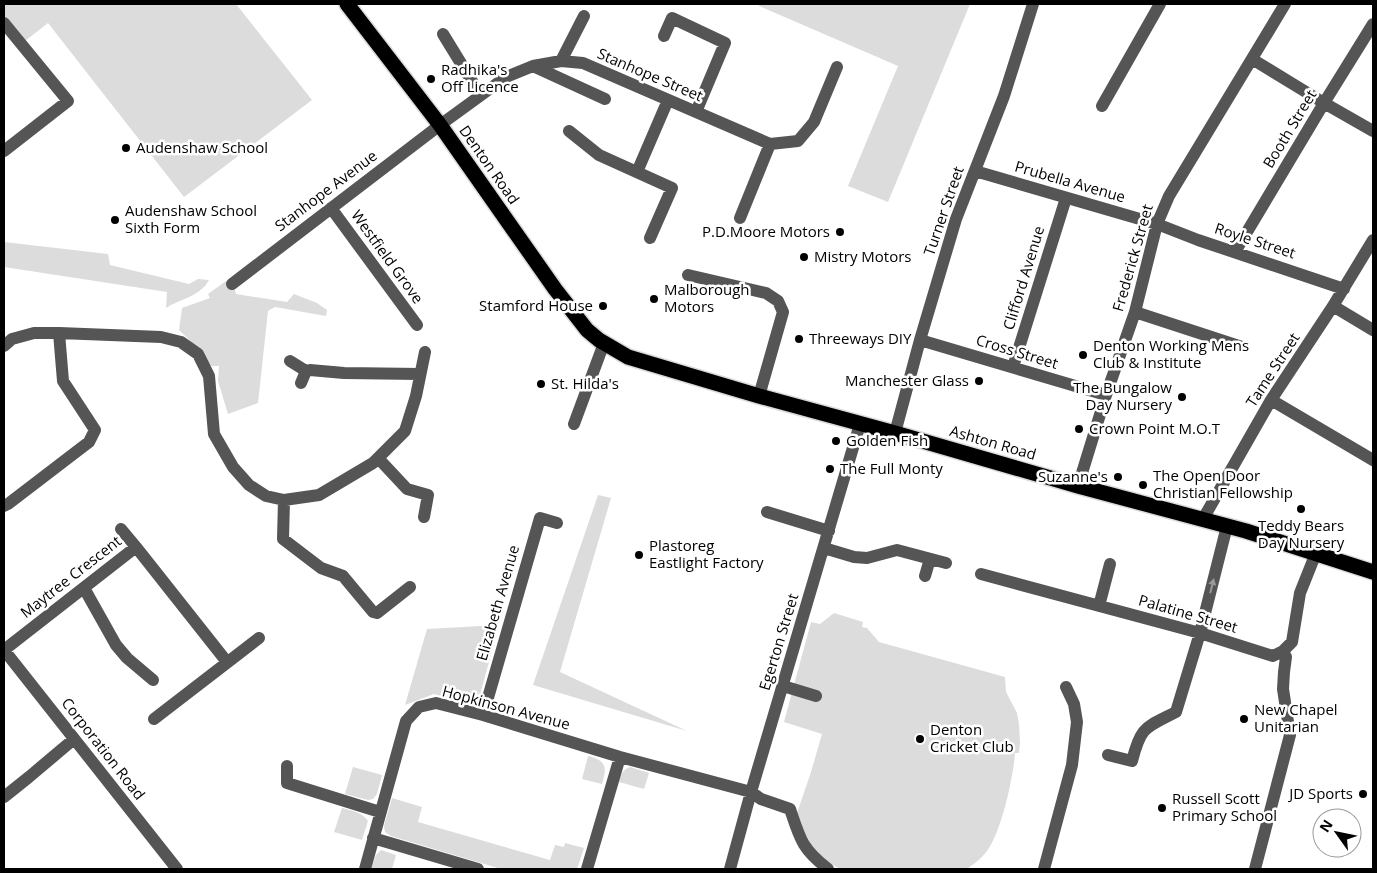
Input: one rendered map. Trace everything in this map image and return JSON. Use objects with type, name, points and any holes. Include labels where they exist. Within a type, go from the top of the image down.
[{"type":"highway","name":"Denton Road","points":[[347,4],[440,125],[555,289],[587,330],[604,343]]},
{"type":"highway","name":"Ashton Road","points":[[604,343],[628,357],[1078,486],[1203,519],[1316,552],[1373,572]]},
{"type":"street","name":"Turner Street","points":[[895,432],[956,219],[1004,96],[1033,4]]},
{"type":"street","points":[[1102,106],[1160,4]]},
{"type":"street","name":"Frederick Street","points":[[1078,486],[1106,395],[1135,312],[1157,224],[1169,196],[1285,4]]},
{"type":"street","points":[[561,61],[584,16]]},
{"type":"street","points":[[664,36],[672,18],[725,43],[696,112]]},
{"type":"street","points":[[4,23],[68,101],[4,152]]},
{"type":"street","name":"Booth Street","points":[[1235,252],[1373,24]]},
{"type":"street","points":[[444,34],[479,96]]},
{"type":"street","points":[[1252,59],[1373,131]]},
{"type":"street","name":"Stanhope Street","points":[[440,125],[506,77],[533,66],[561,61],[584,63],[770,144]]},
{"type":"street","points":[[533,66],[605,99]]},
{"type":"street","points":[[740,218],[770,144],[798,140],[814,122],[837,67]]},
{"type":"street","points":[[637,172],[668,100]]},
{"type":"street","name":"Stanhope Avenue","points":[[232,284],[440,125]]},
{"type":"street","points":[[569,131],[599,155],[672,188],[650,238]]},
{"type":"street","name":"Prubella Avenue","points":[[975,171],[1157,224]]},
{"type":"street","name":"Clifford Avenue","points":[[1013,367],[1066,198]]},
{"type":"street","name":"Westfield Grove","points":[[331,208],[417,325]]},
{"type":"street","name":"Royle Street","points":[[1157,224],[1344,289]]},
{"type":"street","name":"Tame Street","points":[[1203,519],[1270,400],[1344,289],[1373,240]]},
{"type":"street","points":[[688,275],[766,293],[778,302],[783,312],[759,396]]},
{"type":"street","points":[[1333,306],[1373,330]]},
{"type":"street","points":[[1135,312],[1242,347]]},
{"type":"street","points":[[4,346],[12,339],[34,333],[162,337],[181,342],[198,354],[209,376],[214,434],[233,467],[249,485],[266,496],[284,500],[319,495],[373,463],[378,458],[404,430],[416,396],[425,352]]},
{"type":"street","points":[[4,506],[90,442],[95,430],[62,381],[59,333]]},
{"type":"street","name":"Cross Street","points":[[920,340],[1106,395]]},
{"type":"street","points":[[574,424],[604,343]]},
{"type":"street","points":[[290,361],[303,377],[310,370],[344,373],[420,374]]},
{"type":"street","points":[[1270,400],[1373,460]]},
{"type":"street","name":"Egerton Street","points":[[730,869],[860,424]]},
{"type":"street","points":[[378,458],[407,489],[428,495],[424,517]]},
{"type":"street","points":[[284,500],[283,539],[320,568],[343,576],[373,612],[378,613],[410,587]]},
{"type":"street","points":[[767,512],[829,531]]},
{"type":"street","name":"Elizabeth Avenue","points":[[483,715],[540,518],[557,523]]},
{"type":"street","points":[[1108,755],[1132,761],[1136,745],[1147,727],[1176,712],[1200,633],[1227,526]]},
{"type":"street","points":[[121,529],[136,547]]},
{"type":"street","name":"Maytree Crescent","points":[[4,650],[136,547],[227,662]]},
{"type":"street","points":[[824,548],[854,557],[867,558],[897,550],[946,563]]},
{"type":"street","points":[[1255,869],[1290,735],[1283,689],[1286,657],[1283,651],[1292,642],[1300,593],[1316,552]]},
{"type":"street","points":[[925,576],[930,559]]},
{"type":"street","points":[[1098,606],[1110,564]]},
{"type":"street","name":"Palatine Street","points":[[981,574],[1200,633],[1273,656],[1283,651]]},
{"type":"street","points":[[84,588],[116,645],[127,658],[153,680]]},
{"type":"street","points":[[154,719],[259,638]]},
{"type":"street","name":"Corporation Road","points":[[4,650],[177,869]]},
{"type":"street","points":[[782,686],[816,696]]},
{"type":"street","points":[[1044,869],[1072,765],[1077,722],[1074,704],[1066,687]]},
{"type":"street","name":"Hopkinson Avenue","points":[[365,869],[406,721],[419,707],[436,703],[483,715],[620,757],[751,792],[761,799],[790,810],[805,849],[828,869]]},
{"type":"street","points":[[4,797],[30,778],[74,739]]},
{"type":"street","points":[[587,869],[620,757]]},
{"type":"street","points":[[287,766],[287,783],[380,812]]},
{"type":"street","points":[[373,838],[478,869]]},
{"type":"shaded area","points":[[4,4],[236,4],[312,100],[184,197],[48,23],[25,41],[4,16]]},
{"type":"shaded area","points":[[760,4],[970,4],[888,202],[848,186],[898,66],[759,6]]},
{"type":"shaded area","points":[[4,242],[108,254],[110,265],[189,284],[198,279],[209,280],[196,294],[166,308],[167,292],[4,267]]},
{"type":"shaded area","points":[[226,281],[234,286],[236,294],[287,302],[294,294],[317,303],[327,310],[326,316],[275,307],[268,311],[258,403],[228,414],[218,381],[219,366],[211,366],[202,352],[179,330],[182,308],[210,298],[208,294]]},
{"type":"shaded area","points":[[598,495],[611,498],[560,672],[687,731],[533,685]]},
{"type":"shaded area","name":"Denton Cricket Club","points":[[834,613],[863,622],[862,627],[867,628],[879,642],[1005,677],[1006,692],[1017,713],[1019,753],[1015,753],[1006,804],[992,842],[983,856],[967,869],[840,869],[817,856],[796,816],[822,734],[784,722],[811,622],[820,624]]},
{"type":"shaded area","points":[[499,625],[477,706],[434,694],[405,705],[427,629]]},
{"type":"shaded area","points":[[588,756],[599,760],[604,766],[605,773],[602,784],[582,779]]},
{"type":"shaded area","points":[[353,767],[382,775],[377,794],[373,799],[368,800],[345,794]]},
{"type":"shaded area","points":[[630,767],[649,773],[644,789],[619,782],[622,773]]},
{"type":"shaded area","points":[[392,798],[422,807],[418,822],[550,860],[555,845],[564,847],[565,843],[584,848],[577,869],[501,869],[391,836],[385,832],[384,826]]},
{"type":"shaded area","points":[[342,808],[360,814],[368,821],[362,840],[334,832]]},
{"type":"shaded area","points":[[381,850],[396,855],[392,869],[371,869],[376,855]]},
{"type":"place","name":"Radhika's Off Licence","points":[[431,79]]},
{"type":"place","name":"Audenshaw School","points":[[126,148]]},
{"type":"place","name":"Audenshaw School Sixth Form","points":[[115,220]]},
{"type":"place","name":"P.D.Moore Motors","points":[[840,232]]},
{"type":"place","name":"Mistry Motors","points":[[804,257]]},
{"type":"place","name":"Malborough Motors","points":[[654,299]]},
{"type":"place","name":"Stamford House","points":[[603,306]]},
{"type":"place","name":"Threeways DIY","points":[[799,339]]},
{"type":"place","name":"Denton Working Mens Club & Institute","points":[[1083,355]]},
{"type":"place","name":"Manchester Glass","points":[[979,381]]},
{"type":"place","name":"St. Hilda's","points":[[541,384]]},
{"type":"place","name":"The Bungalow Day Nursery","points":[[1182,397]]},
{"type":"place","name":"Crown Point M.O.T","points":[[1079,429]]},
{"type":"place","name":"Golden Fish","points":[[836,441]]},
{"type":"place","name":"The Full Monty","points":[[830,469]]},
{"type":"place","name":"Suzanne's","points":[[1118,477]]},
{"type":"place","name":"The Open Door Christian Fellowship","points":[[1143,485]]},
{"type":"place","name":"Teddy Bears Day Nursery","points":[[1301,509]]},
{"type":"place","name":"Plastoreg Eastlight Factory","points":[[639,555]]},
{"type":"place","name":"New Chapel Unitarian","points":[[1244,719]]},
{"type":"place","name":"Denton Cricket Club","points":[[920,739]]},
{"type":"place","name":"JD Sports","points":[[1363,794]]},
{"type":"place","name":"Russell Scott Primary School","points":[[1162,808]]}]
